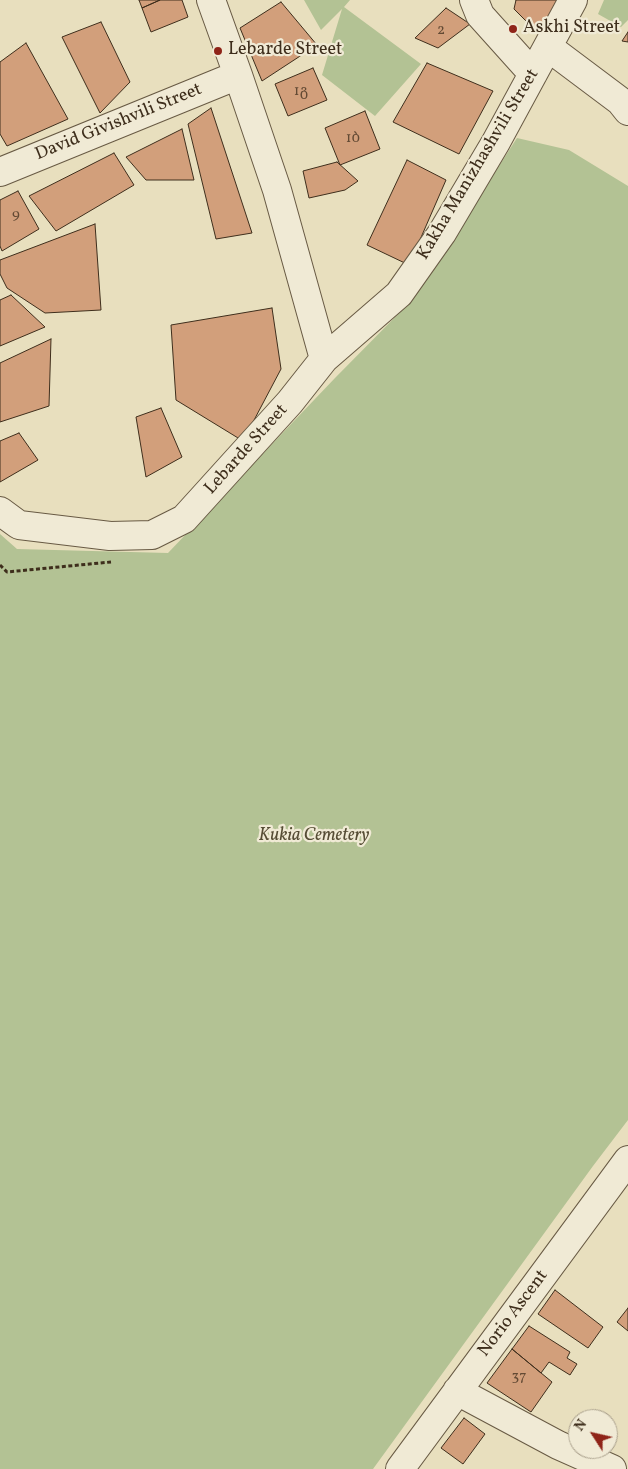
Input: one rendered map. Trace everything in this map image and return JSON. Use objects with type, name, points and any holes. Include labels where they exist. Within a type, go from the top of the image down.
[{"type":"street","points":[[211,0],[277,190],[324,359]]},
{"type":"street","points":[[474,0],[480,15],[533,74]]},
{"type":"street","name":"Kakha Manizhashvili Street","points":[[324,359],[399,294],[442,233],[496,142],[573,0]]},
{"type":"street","points":[[548,48],[620,101],[628,111]]},
{"type":"street","name":"David Givishvili Street","points":[[0,172],[238,75]]},
{"type":"street","name":"Lebarde Street","points":[[0,512],[19,525],[110,536],[152,535],[184,519],[290,402],[324,359]]},
{"type":"street","name":"Norio Ascent","points":[[400,1469],[457,1391],[619,1190],[628,1160]]},
{"type":"street","points":[[457,1391],[568,1445]]},
{"type":"street","points":[[594,1459],[612,1469]]},
{"type":"path","points":[[0,565],[8,572],[116,562]]},
{"type":"green space","points":[[304,0],[350,0],[344,7],[421,64],[375,116],[322,75],[342,9],[321,30]]},
{"type":"green space","points":[[604,0],[628,0],[628,20],[621,27],[598,14]]},
{"type":"green space","name":"Kukia Cemetery","points":[[517,138],[569,150],[628,186],[628,1120],[373,1469],[0,1469],[0,534],[17,549],[168,553],[412,300]]},
{"type":"building","points":[[139,0],[160,0],[142,8]]},
{"type":"building","points":[[160,0],[182,0],[188,17],[151,32],[142,8]]},
{"type":"building","points":[[516,0],[565,1],[537,32],[514,9]]},
{"type":"building","points":[[281,2],[317,45],[262,81],[240,28]]},
{"type":"building","points":[[446,8],[470,24],[438,48],[415,38]]},
{"type":"building","points":[[101,22],[130,82],[100,113],[62,37]]},
{"type":"building","points":[[628,32],[628,42],[622,41]]},
{"type":"building","points":[[26,43],[68,119],[7,146],[0,134],[0,62]]},
{"type":"building","points":[[427,63],[493,91],[459,154],[393,122]]},
{"type":"building","points":[[313,68],[327,100],[288,116],[275,84]]},
{"type":"building","points":[[211,108],[252,233],[216,239],[188,124]]},
{"type":"building","points":[[365,111],[380,149],[340,165],[325,128]]},
{"type":"building","points":[[182,129],[194,180],[146,180],[126,157]]},
{"type":"building","points":[[114,153],[134,185],[56,231],[29,196]]},
{"type":"building","points":[[407,160],[446,180],[409,265],[367,245]]},
{"type":"building","points":[[337,162],[358,181],[345,190],[309,198],[303,171]]},
{"type":"building","points":[[18,191],[39,229],[2,251],[0,246],[0,200]]},
{"type":"building","points":[[95,224],[101,310],[45,313],[7,288],[0,274],[0,260]]},
{"type":"building","points":[[11,295],[45,327],[0,346],[0,300]]},
{"type":"building","points":[[272,308],[281,369],[243,441],[176,400],[171,325]]},
{"type":"building","points":[[51,339],[49,406],[0,422],[0,363]]},
{"type":"building","points":[[161,408],[182,457],[146,477],[136,417]]},
{"type":"building","points":[[19,433],[38,460],[0,482],[0,441]]},
{"type":"building","points":[[555,1290],[603,1327],[588,1348],[538,1314]]},
{"type":"building","points":[[628,1308],[628,1331],[617,1322]]},
{"type":"building","points":[[529,1326],[570,1352],[567,1358],[577,1364],[570,1375],[549,1362],[541,1373],[512,1349]]},
{"type":"building","points":[[512,1349],[552,1382],[531,1412],[487,1383]]},
{"type":"building","points":[[464,1418],[485,1434],[463,1464],[441,1448]]},
{"type":"place","name":"Askhi Street","points":[[513,29]]},
{"type":"place","name":"Lebarde Street","points":[[218,51]]}]
